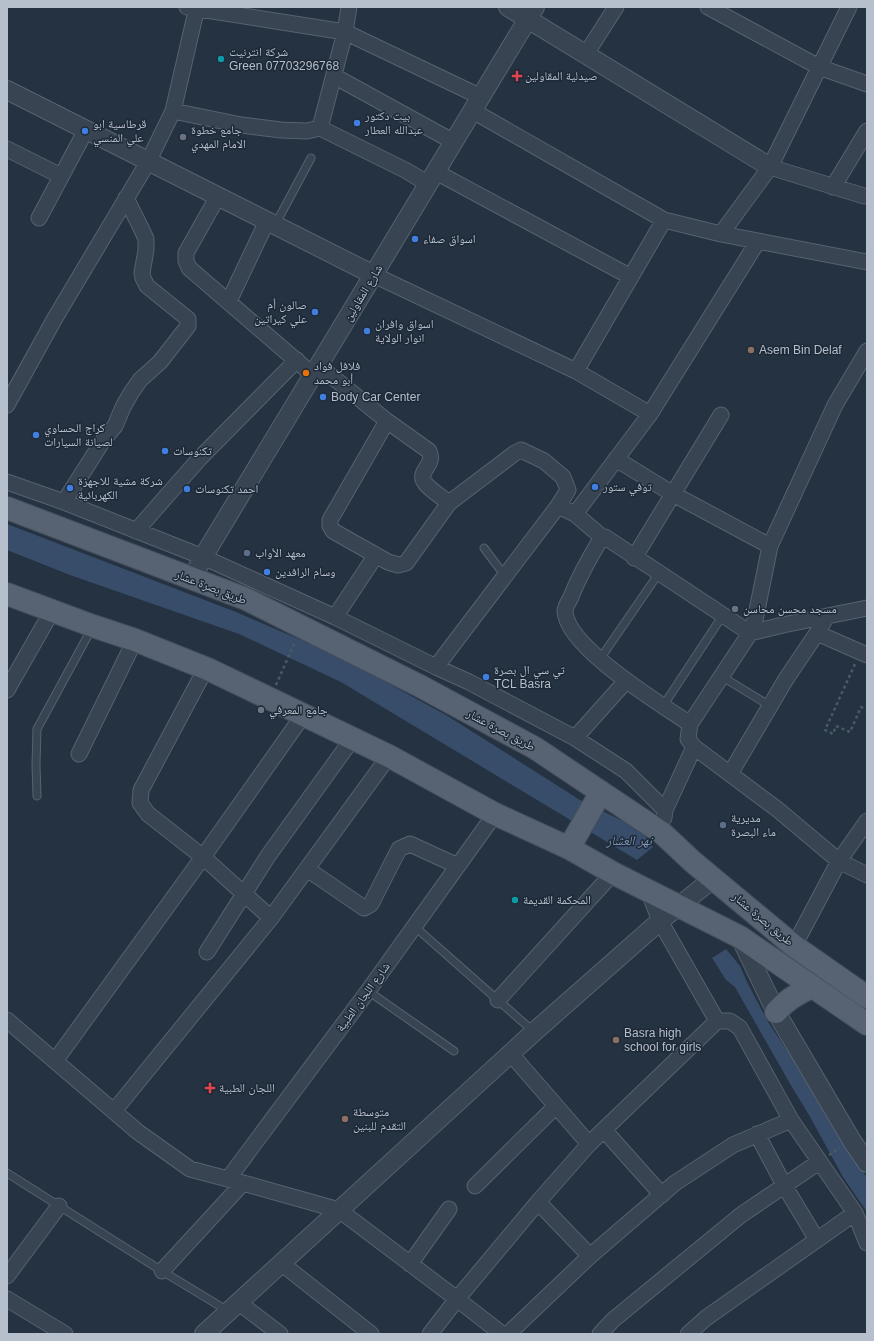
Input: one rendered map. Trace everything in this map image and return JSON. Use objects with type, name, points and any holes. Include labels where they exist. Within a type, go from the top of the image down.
[{"type":"main road","name":"طريق بصرة عشار","points":[[7,508],[246,599],[420,686],[535,748],[599,797],[662,833],[693,862],[794,946],[867,997]]},
{"type":"main road","points":[[7,594],[135,640],[206,668],[389,756],[495,814],[572,843],[613,873],[740,936],[867,1024]]},
{"type":"main road","points":[[572,843],[599,797]]},
{"type":"main road","points":[[776,1012],[782,1004],[812,987]]},
{"type":"street","points":[[320,128],[334,76],[349,7]]},
{"type":"street","points":[[508,7],[532,13],[586,54],[770,167],[864,196]]},
{"type":"street","points":[[586,54],[616,7]]},
{"type":"street","points":[[708,7],[819,67],[867,84]]},
{"type":"street","points":[[721,234],[770,167],[849,7]]},
{"type":"street","points":[[7,405],[55,318],[148,162],[173,111],[194,8],[344,32],[477,104],[664,220],[721,234],[867,262]]},
{"type":"street","name":"شارع المقاولين","points":[[192,579],[316,370],[532,13]]},
{"type":"street","points":[[334,76],[454,142]]},
{"type":"street","points":[[7,90],[374,275],[576,371],[650,414]]},
{"type":"street","points":[[173,111],[242,125],[281,130],[307,131],[320,128],[407,171],[432,178],[631,277]]},
{"type":"street","points":[[39,218],[86,130]]},
{"type":"street","points":[[833,187],[867,131]]},
{"type":"street","points":[[7,149],[61,176]]},
{"type":"street","points":[[218,196],[186,253],[186,261],[189,268],[297,360],[316,370],[429,451],[431,461],[423,473],[423,478],[425,483],[449,503]]},
{"type":"street","points":[[64,502],[104,439],[115,426],[122,407],[140,380],[160,362],[188,326],[188,319],[147,286],[143,278],[142,272],[146,250],[146,239],[126,198]]},
{"type":"street","points":[[576,371],[664,220]]},
{"type":"street","points":[[229,301],[271,223]]},
{"type":"street","points":[[575,514],[650,414],[758,241]]},
{"type":"street","points":[[867,351],[835,405],[770,546],[755,620],[750,633],[690,724],[688,739],[694,747],[777,809],[839,861],[867,875]]},
{"type":"street","points":[[136,531],[200,458],[297,360]]},
{"type":"street","points":[[634,558],[721,415]]},
{"type":"street","points":[[387,421],[330,520],[330,526],[333,531],[388,562],[398,565],[406,563],[449,503],[521,450],[544,461],[563,477],[568,490],[558,506],[436,667]]},
{"type":"street","points":[[616,459],[673,494],[770,546]]},
{"type":"street","points":[[7,482],[64,502],[204,557],[335,617],[469,682],[575,738],[626,771],[665,810]]},
{"type":"street","points":[[558,506],[575,514],[602,537],[750,633],[783,624],[867,608]]},
{"type":"street","points":[[602,537],[580,574],[565,610],[569,627],[580,642],[626,681],[690,724]]},
{"type":"street","points":[[335,617],[376,555]]},
{"type":"street","points":[[7,690],[52,611]]},
{"type":"street","points":[[730,774],[786,679],[817,633],[826,616]]},
{"type":"street","points":[[817,633],[864,654]]},
{"type":"street","points":[[79,754],[135,640]]},
{"type":"street","points":[[206,668],[141,790],[140,803],[148,814],[203,857],[271,918]]},
{"type":"street","points":[[575,738],[626,681]]},
{"type":"street","points":[[55,1061],[203,857],[304,714]]},
{"type":"street","points":[[207,952],[268,856],[353,738]]},
{"type":"street","points":[[662,833],[665,810],[694,747]]},
{"type":"street","points":[[114,1111],[271,918],[389,756]]},
{"type":"street","name":"شارع اللجان الطبية","points":[[228,1179],[368,991],[495,814]]},
{"type":"street","points":[[794,946],[839,861],[867,821]]},
{"type":"street","points":[[307,869],[364,908],[371,904],[399,849],[410,844],[458,866]]},
{"type":"street","points":[[498,1000],[613,873]]},
{"type":"street","points":[[204,1334],[534,1032],[660,920],[714,878]]},
{"type":"street","points":[[648,890],[660,920],[717,1021]]},
{"type":"street","points":[[740,936],[776,1012],[852,1141],[867,1163]]},
{"type":"street","points":[[7,1020],[138,1132],[190,1169],[339,1210],[502,1334]]},
{"type":"street","points":[[430,1334],[457,1299],[538,1202],[589,1144],[717,1021],[730,1021],[740,1028],[791,1120],[821,1160],[855,1213],[867,1243]]},
{"type":"street","points":[[511,1054],[589,1144]]},
{"type":"street","points":[[475,1186],[556,1106]]},
{"type":"street","points":[[508,1334],[590,1256],[675,1183],[733,1145],[791,1120]]},
{"type":"street","points":[[604,1130],[662,1194]]},
{"type":"street","points":[[757,1134],[784,1185],[817,1240]]},
{"type":"street","points":[[600,1334],[613,1320],[741,1215],[821,1160]]},
{"type":"street","points":[[162,1271],[243,1183]]},
{"type":"street","points":[[538,1202],[590,1256]]},
{"type":"street","points":[[7,1276],[59,1206]]},
{"type":"street","points":[[410,1264],[449,1209]]},
{"type":"street","points":[[688,1334],[706,1318],[855,1213]]},
{"type":"street","points":[[281,1263],[371,1334]]},
{"type":"street","points":[[7,1299],[65,1334]]},
{"type":"street","points":[[233,1306],[280,1334]]},
{"type":"lane","points":[[271,223],[311,158]]},
{"type":"lane","points":[[484,548],[505,576]]},
{"type":"lane","points":[[600,659],[659,573]]},
{"type":"lane","points":[[664,706],[723,615]]},
{"type":"lane","points":[[37,796],[37,729],[93,626]]},
{"type":"lane","points":[[721,676],[770,706]]},
{"type":"lane","points":[[414,926],[534,1032]]},
{"type":"lane","points":[[368,991],[454,1051]]},
{"type":"lane","points":[[7,1173],[162,1271],[233,1306]]},
{"type":"path","points":[[277,682],[296,638]]},
{"type":"path","points":[[864,654],[825,730],[833,734],[836,726],[850,732],[861,708],[867,710]]},
{"type":"path","points":[[821,1160],[842,1148]]},
{"type":"water","name":"نهر العشار","points":[[7,524],[236,612],[338,656],[446,715],[580,800],[641,830],[653,847],[637,860],[341,682],[239,634],[70,575],[7,550]]},
{"type":"water","points":[[726,949],[740,966],[768,1022],[795,1062],[820,1105],[867,1178],[867,1212],[843,1177],[735,987],[726,980],[712,958]]},
{"type":"place","name":"شركة انترنيت Green 07703296768","points":[[221,59]]},
{"type":"place","name":"صيدلية المقاولين","points":[[517,76]]},
{"type":"place","name":"بيت دكتور عبدالله العطار","points":[[357,123]]},
{"type":"place","name":"قرطاسية ابو علي المنسي","points":[[85,131]]},
{"type":"place","name":"جامع خطوة الامام المهدي","points":[[183,137]]},
{"type":"place","name":"اسواق صفاء","points":[[415,239]]},
{"type":"place","name":"صالون أم علي كيراتين","points":[[315,312]]},
{"type":"place","name":"اسواق وافران انوار الولاية","points":[[367,331]]},
{"type":"place","name":"Asem Bin Delaf","points":[[751,350]]},
{"type":"place","name":"فلافل فواد أبو محمد","points":[[306,373]]},
{"type":"place","name":"Body Car Center","points":[[323,397]]},
{"type":"place","name":"كراج الحساوي لصيانة السيارات","points":[[36,435]]},
{"type":"place","name":"تكنوسات","points":[[165,451]]},
{"type":"place","name":"توفي ستور","points":[[595,487]]},
{"type":"place","name":"شركة مشية للاجهزة الكهربائية","points":[[70,488]]},
{"type":"place","name":"احمد تكنوسات","points":[[187,489]]},
{"type":"place","name":"معهد الأواب","points":[[247,553]]},
{"type":"place","name":"وسام الرافدين","points":[[267,572]]},
{"type":"place","name":"مسجد محسن محاسن","points":[[735,609]]},
{"type":"place","name":"تي سي ال بصرة TCL Basra","points":[[486,677]]},
{"type":"place","name":"جامع المعرفي","points":[[261,710]]},
{"type":"place","name":"مديرية ماء البصرة","points":[[723,825]]},
{"type":"place","name":"المحكمة القديمة","points":[[515,900]]},
{"type":"place","name":"Basra high school for girls","points":[[616,1040]]},
{"type":"place","name":"اللجان الطبية","points":[[210,1088]]},
{"type":"place","name":"متوسطة التقدم للبنين","points":[[345,1119]]}]
